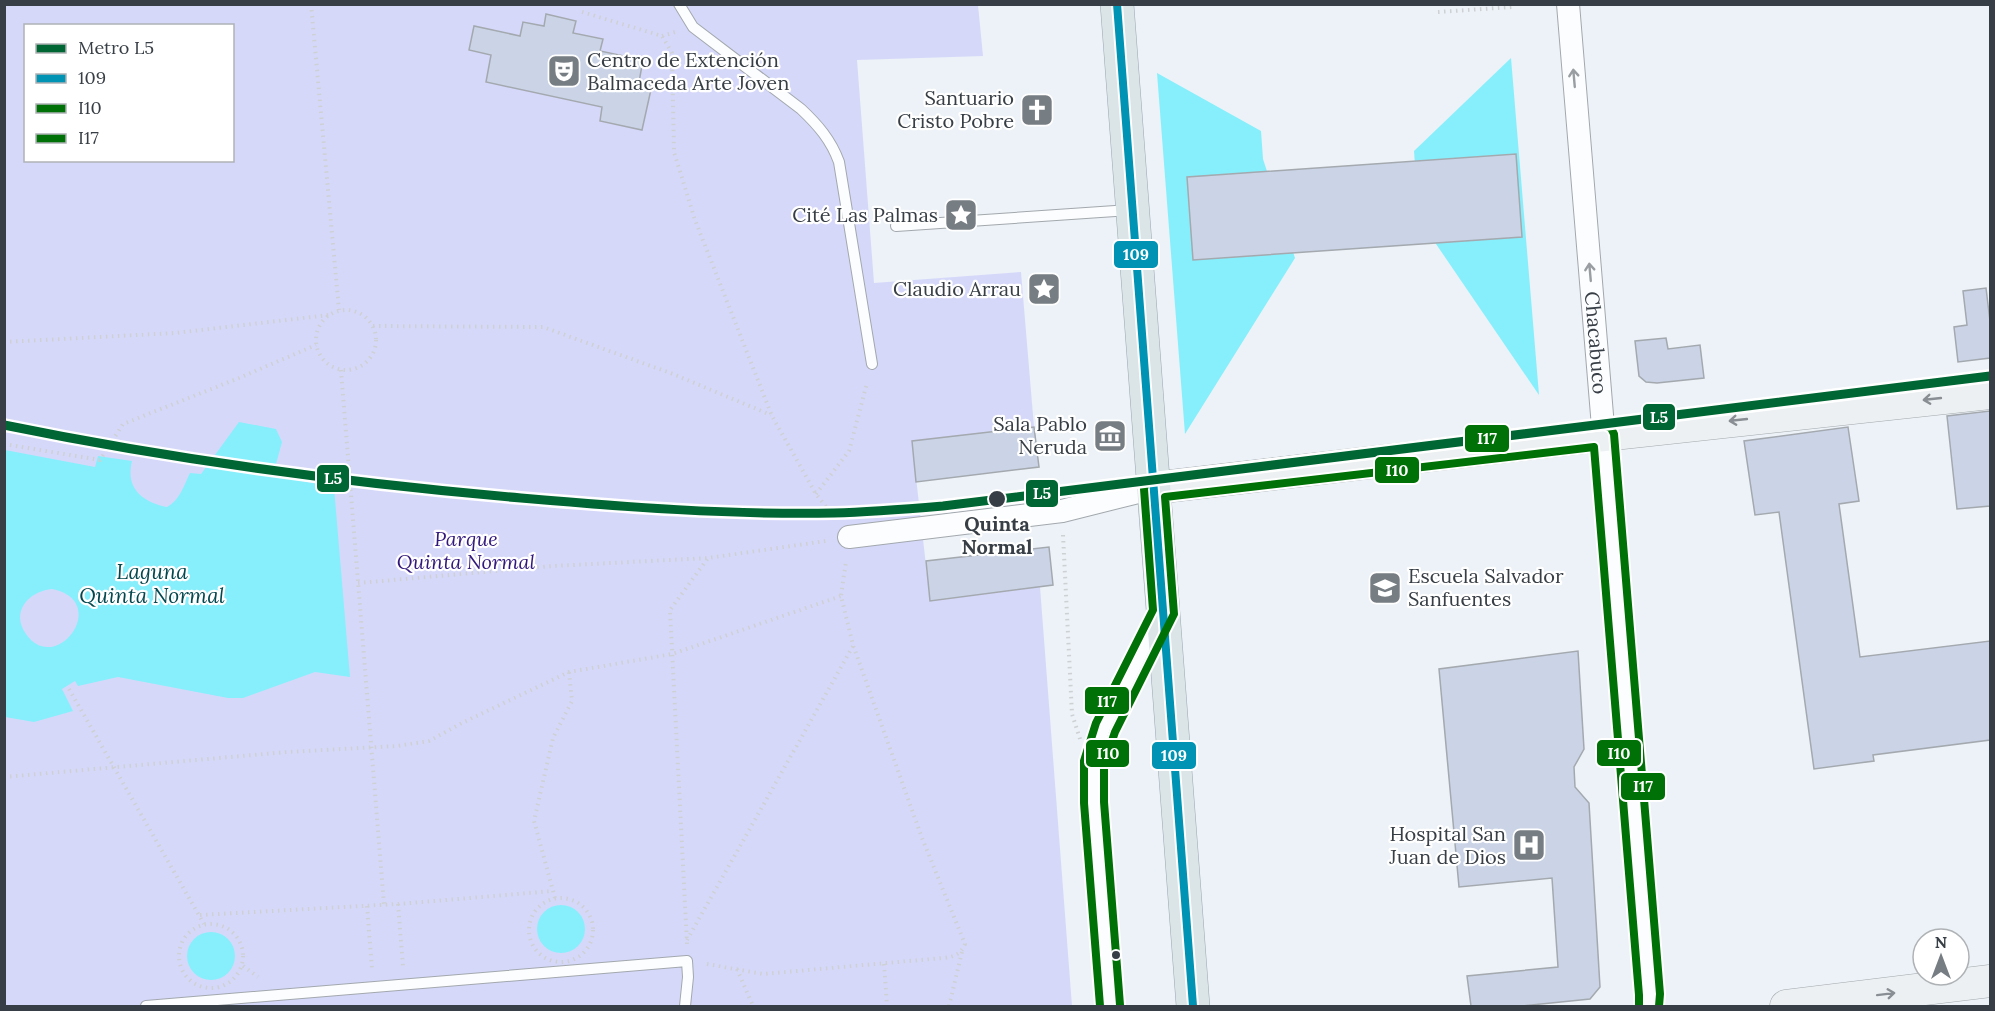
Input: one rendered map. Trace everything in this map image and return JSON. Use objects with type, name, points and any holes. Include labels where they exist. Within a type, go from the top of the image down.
[{"type":"main road","points":[[1117,4],[1193,1006]]},
{"type":"main road","points":[[1154,488],[1604,435],[1990,393]]},
{"type":"main road","points":[[1786,1006],[1990,981]]},
{"type":"street","name":"Chacabuco","points":[[1568,4],[1649,1006]]},
{"type":"street","points":[[849,537],[1062,511],[1154,488]]},
{"type":"lane","points":[[679,4],[693,27],[801,109],[816,123],[834,148],[839,162],[872,364]]},
{"type":"lane","points":[[896,226],[1133,210]]},
{"type":"lane","points":[[1110,1006],[1093,780],[1094,762],[1105,728],[1164,612]]},
{"type":"lane","points":[[146,1006],[687,961],[685,1006]]},
{"type":"path","points":[[311,4],[339,310]]},
{"type":"path","points":[[1438,12],[1512,7]]},
{"type":"path","points":[[372,326],[543,327],[673,374],[772,416],[695,220],[674,152],[672,53],[662,36],[582,12]]},
{"type":"path","points":[[339,310],[358,312],[372,326],[376,335],[376,345],[373,354],[359,368],[341,370],[330,366],[322,359],[316,345],[317,330],[322,321],[330,315],[339,310]]},
{"type":"path","points":[[4,342],[175,333],[330,315]]},
{"type":"path","points":[[4,444],[100,460],[123,424],[316,345]]},
{"type":"path","points":[[816,494],[849,451],[872,364]]},
{"type":"path","points":[[341,370],[384,905]]},
{"type":"path","points":[[1062,511],[1072,714],[1093,780]]},
{"type":"path","points":[[358,583],[553,566],[708,558],[849,537]]},
{"type":"path","points":[[708,558],[670,610],[687,961],[763,974],[953,957],[962,950]]},
{"type":"path","points":[[4,777],[287,752],[397,746],[429,741],[569,672],[672,654],[841,596]]},
{"type":"path","points":[[686,940],[853,645],[922,838],[965,944],[949,1006]]},
{"type":"path","points":[[555,898],[534,821],[553,738],[572,701],[569,672]]},
{"type":"path","points":[[69,689],[204,924]]},
{"type":"path","points":[[200,915],[384,905],[553,891]]},
{"type":"path","points":[[555,898],[577,901],[592,917],[594,928],[593,939],[581,957],[561,963],[541,956],[530,939],[531,918],[544,902],[555,898]]},
{"type":"path","points":[[398,904],[404,984]]},
{"type":"path","points":[[367,906],[373,987]]},
{"type":"path","points":[[204,924],[227,927],[236,934],[242,944],[243,966],[238,976],[221,988],[200,987],[191,982],[180,965],[181,945],[186,935],[204,924]]},
{"type":"path","points":[[884,964],[887,1006]]},
{"type":"path","points":[[736,969],[753,1006]]},
{"type":"green space","name":"Parque Quinta Normal","points":[[5,5],[978,5],[983,56],[857,60],[874,283],[1021,272],[1034,427],[912,442],[930,601],[1040,587],[1072,1006],[5,1006]]},
{"type":"water","points":[[1511,58],[1539,395],[1419,219],[1414,151]]},
{"type":"water","points":[[1157,73],[1261,131],[1263,159],[1295,258],[1185,434]]},
{"type":"water","name":"Laguna Quinta Normal","points":[[239,422],[276,429],[282,442],[275,468],[254,467],[253,472],[334,487],[350,677],[315,672],[243,698],[228,698],[118,677],[78,686],[75,681],[62,689],[73,711],[34,722],[5,717],[5,450],[95,467],[98,456],[132,461],[131,479],[138,493],[150,502],[167,507],[178,496],[190,473],[201,474]],"holes":[[[52,589],[69,596],[77,607],[78,620],[73,632],[63,642],[51,647],[38,645],[26,634],[22,626],[20,618],[24,604],[36,594]]]},
{"type":"water","points":[[561,905],[578,912],[585,929],[578,946],[561,953],[544,946],[537,929],[544,912]]},
{"type":"water","points":[[211,932],[228,939],[235,956],[228,973],[211,980],[194,973],[187,956],[194,939]]},
{"type":"building","name":"Centro de Extención Balmaceda Arte Joven","points":[[546,14],[576,21],[573,33],[603,39],[600,51],[643,60],[639,82],[652,85],[642,130],[600,121],[602,107],[486,82],[491,55],[469,50],[474,26],[520,36],[523,22],[544,26]]},
{"type":"building","points":[[1516,154],[1522,237],[1193,260],[1187,177]]},
{"type":"building","points":[[1986,288],[1990,321],[1990,358],[1958,362],[1954,327],[1967,325],[1963,291]]},
{"type":"building","points":[[1666,338],[1668,349],[1700,345],[1704,378],[1657,383],[1646,382],[1639,376],[1635,341]]},
{"type":"building","points":[[1990,411],[1990,506],[1957,509],[1947,416]]},
{"type":"building","points":[[1034,427],[1039,467],[916,482],[912,441]]},
{"type":"building","points":[[1848,427],[1859,501],[1839,504],[1860,657],[1990,641],[1990,740],[1873,755],[1874,761],[1814,769],[1779,512],[1755,515],[1744,441]]},
{"type":"building","points":[[1049,547],[1053,585],[930,601],[926,561]]},
{"type":"building","name":"Hospital San Juan de Dios","points":[[1578,651],[1584,749],[1574,767],[1575,787],[1589,803],[1600,987],[1590,999],[1521,1006],[1471,1006],[1467,976],[1558,967],[1552,878],[1459,887],[1439,669]]},
{"type":"metro line","name":"L5","points":[[4,425],[197,460],[391,485],[521,498],[717,512],[834,513],[943,506],[1990,376]]},
{"type":"transit line","name":"109","points":[[1117,4],[1193,1006]]},
{"type":"transit line","name":"I17","points":[[1100,1006],[1084,803],[1084,761],[1096,723],[1153,610],[1144,489],[1146,481],[1153,478],[1604,425],[1611,428],[1614,434],[1660,994],[1659,1006]]},
{"type":"transit line","name":"I10","points":[[1120,1005],[1104,802],[1104,764],[1115,732],[1174,614],[1165,497],[1594,447],[1639,1005]]},
{"type":"place","name":"Centro de Extención Balmaceda Arte Joven","points":[[564,71]]},
{"type":"place","name":"Santuario Cristo Pobre","points":[[1037,110]]},
{"type":"place","name":"Cité Las Palmas","points":[[961,215]]},
{"type":"place","name":"Claudio Arrau","points":[[1044,289]]},
{"type":"place","name":"Sala Pablo Neruda","points":[[1110,436]]},
{"type":"place","name":"Quinta Normal","points":[[997,499]]},
{"type":"place","name":"Escuela Salvador Sanfuentes","points":[[1385,588]]},
{"type":"place","name":"Hospital San Juan de Dios","points":[[1529,845]]}]
